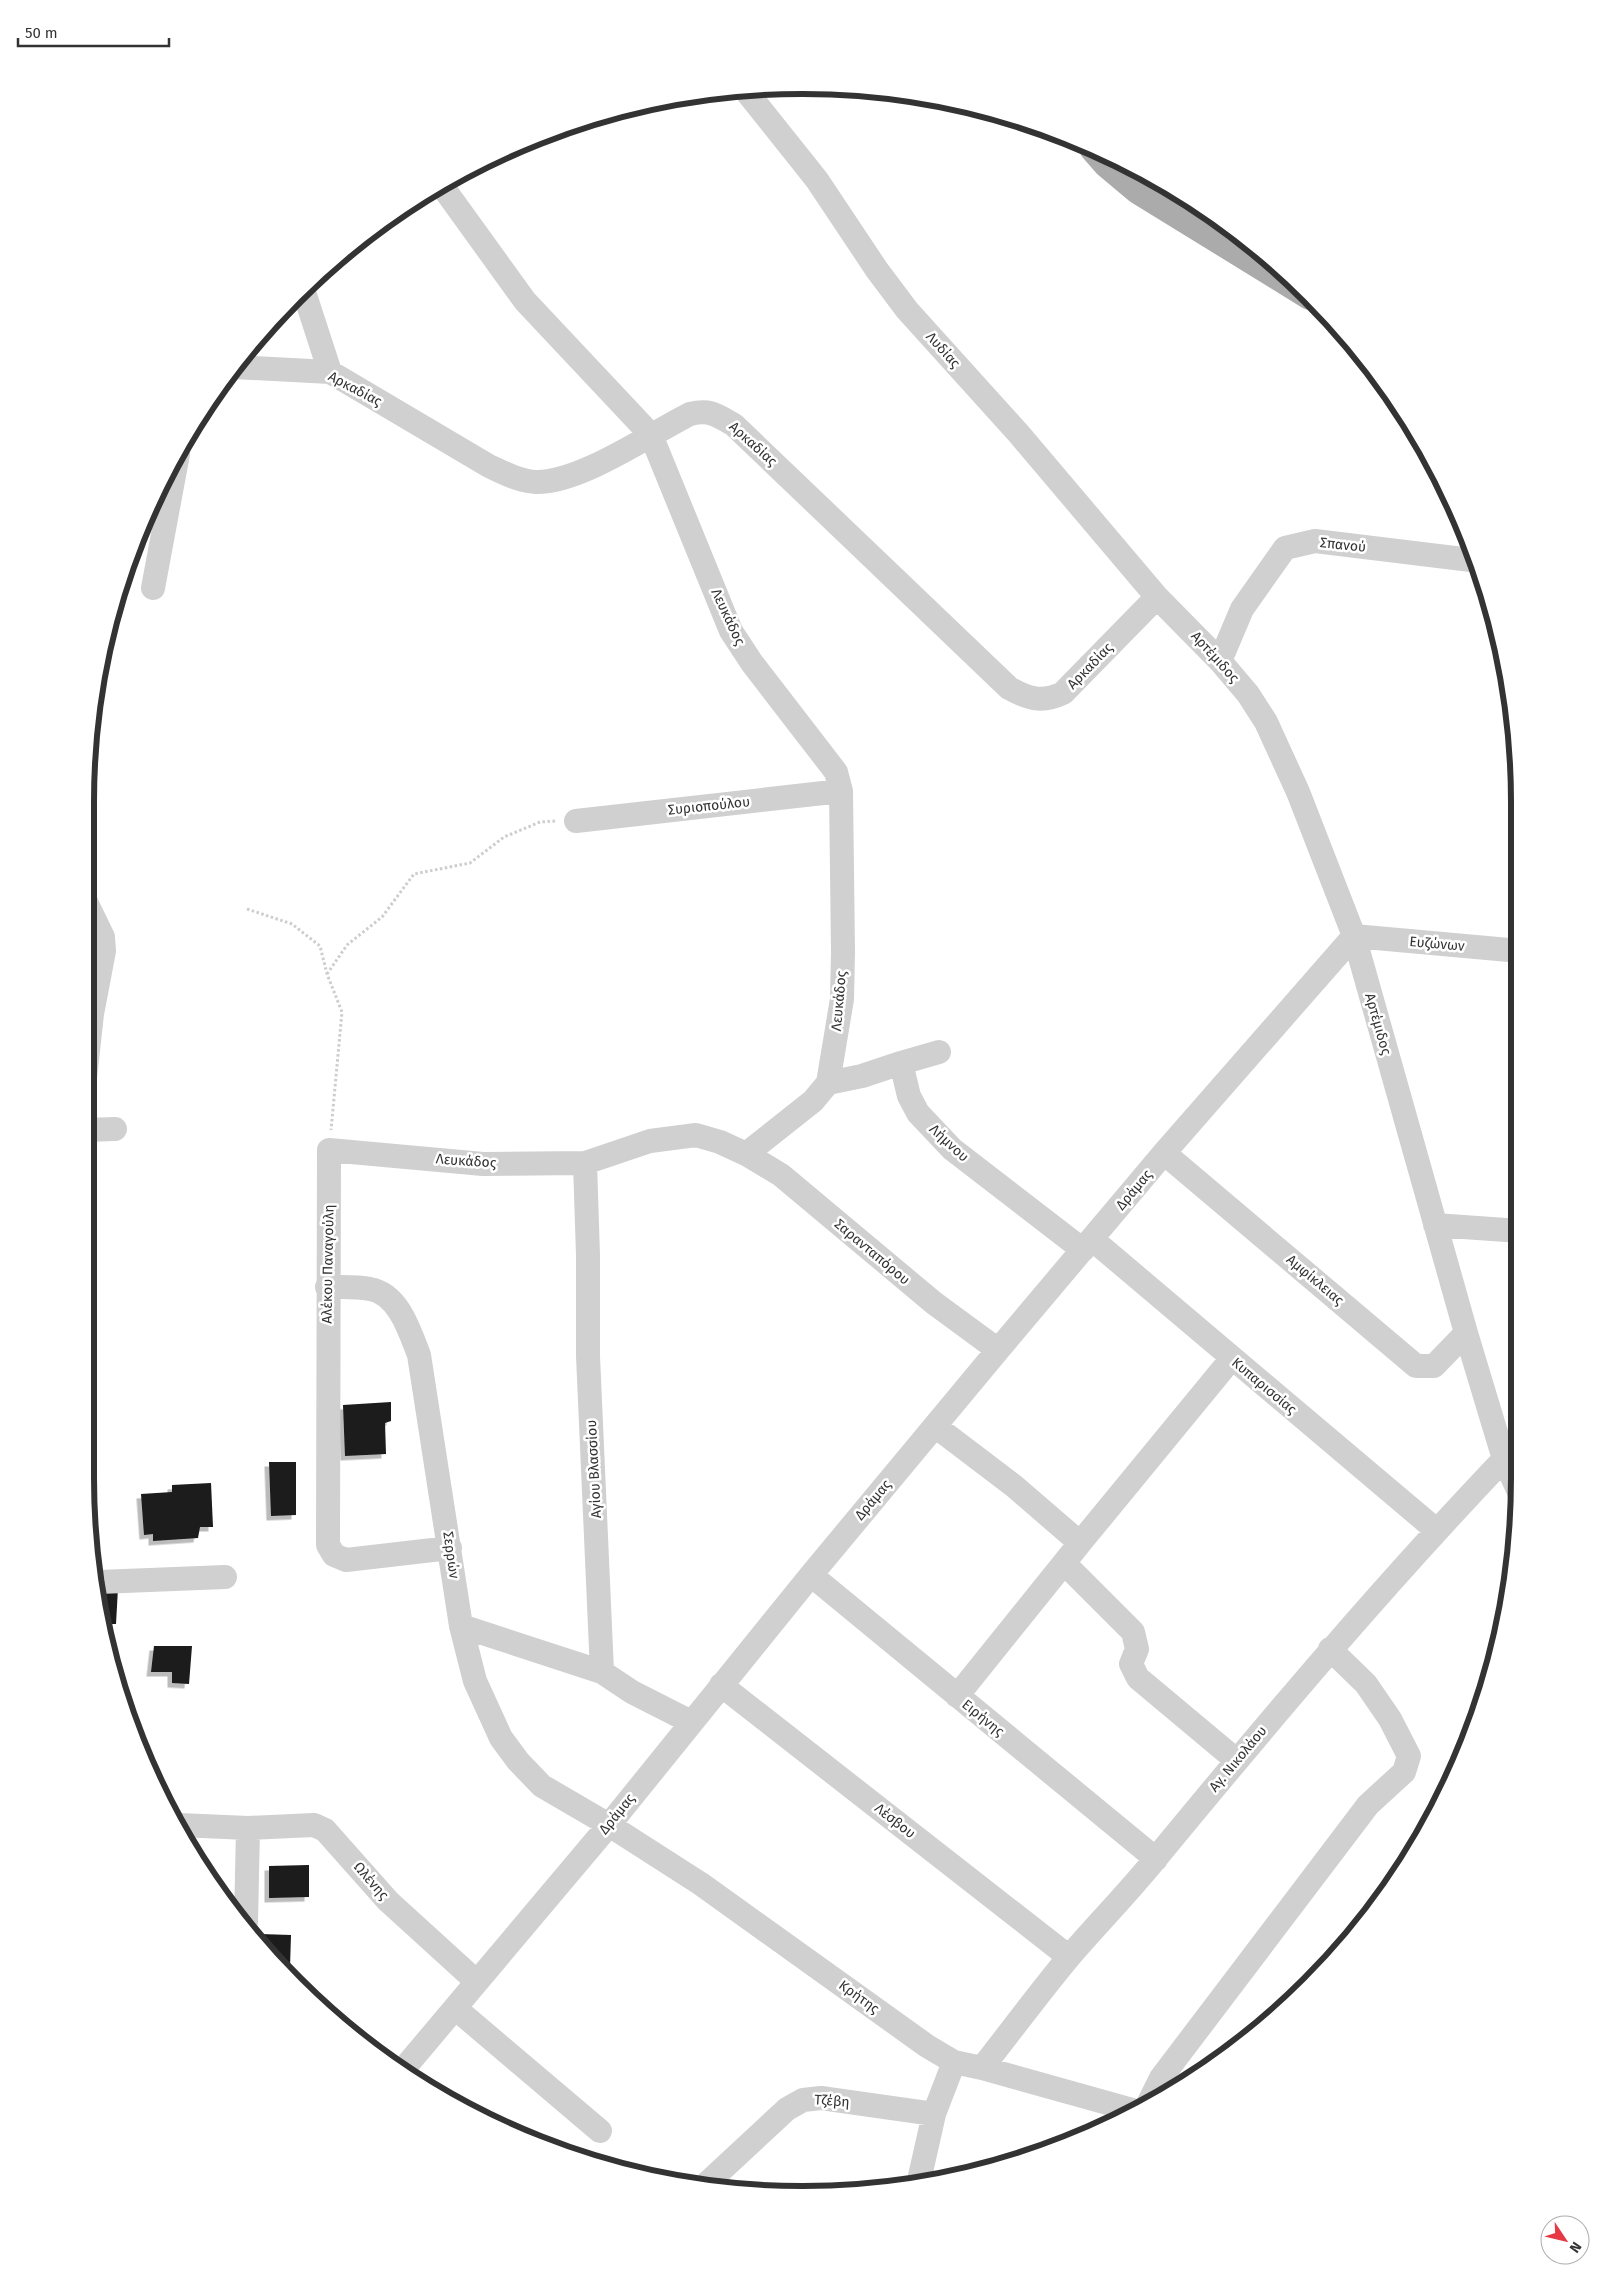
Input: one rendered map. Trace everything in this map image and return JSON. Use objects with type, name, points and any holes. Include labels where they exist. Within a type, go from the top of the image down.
[{"type":"main road","points":[[1105,162],[1138,190],[1275,274]]},
{"type":"street","name":"Λυδίας","points":[[750,96],[817,180],[877,270],[907,310],[1018,434],[1157,596]]},
{"type":"street","points":[[445,191],[524,301],[651,435]]},
{"type":"street","points":[[306,297],[330,372]]},
{"type":"street","name":"Αρκαδίας","points":[[243,368],[330,372],[489,466],[516,478],[536,482],[561,479],[581,472],[690,414],[705,410],[734,425],[1009,688],[1024,697],[1044,700],[1064,693],[1157,596]]},
{"type":"street","name":"Λευκάδος","points":[[329,1150],[482,1164],[585,1164],[650,1141],[696,1135],[720,1142],[746,1154],[813,1102],[828,1083],[842,999],[842,791],[836,772],[828,760],[752,663],[732,631],[651,435]]},
{"type":"street","points":[[153,588],[174,476]]},
{"type":"street","name":"Σπανού","points":[[1220,661],[1242,609],[1285,548],[1315,541],[1468,560]]},
{"type":"street","name":"Αρτέμιδος","points":[[1157,596],[1220,661],[1248,694],[1266,722],[1298,792],[1354,936],[1466,1332],[1504,1460],[1511,1475]]},
{"type":"street","name":"Συριοπούλου","points":[[576,821],[842,791]]},
{"type":"street","points":[[94,920],[102,937],[104,951],[94,993]]},
{"type":"street","name":"Ευζώνων","points":[[1354,936],[1511,950]]},
{"type":"street","name":"Δράμας","points":[[407,2065],[610,1825],[721,1685],[998,1350],[1164,1153],[1354,936]]},
{"type":"street","points":[[828,1083],[862,1076],[939,1052]]},
{"type":"street","name":"Λήμνου","points":[[901,1063],[909,1096],[918,1113],[947,1143],[997,1185],[1088,1245]]},
{"type":"street","points":[[94,1130],[115,1129]]},
{"type":"street","name":"Αλέκου Παναγούλη","points":[[329,1150],[327,1286],[328,1545],[334,1555],[346,1560],[450,1548]]},
{"type":"street","name":"Αμφίκλειας","points":[[1164,1153],[1416,1366],[1434,1366],[1466,1332]]},
{"type":"street","name":"Σαρανταπόρου","points":[[746,1154],[781,1175],[934,1303],[998,1350]]},
{"type":"street","name":"Αγίου Βλασσίου","points":[[585,1164],[588,1255],[588,1356],[602,1672]]},
{"type":"street","points":[[1435,1225],[1511,1230]]},
{"type":"street","name":"Κυπαρισσίας","points":[[1088,1245],[1232,1358],[1436,1530]]},
{"type":"street","name":"Σερρών","points":[[327,1286],[372,1289],[390,1299],[404,1319],[419,1355],[461,1626],[475,1681],[501,1738],[518,1761],[542,1786],[610,1825]]},
{"type":"street","points":[[957,1696],[1232,1358]]},
{"type":"street","points":[[935,1426],[1014,1486],[1080,1543]]},
{"type":"street","name":"Αγ. Νικολάου","points":[[982,2068],[1069,1957],[1156,1860],[1236,1760],[1330,1649],[1436,1530],[1504,1460]]},
{"type":"street","points":[[1064,1563],[1134,1632],[1136,1649],[1131,1664],[1138,1678],[1236,1760]]},
{"type":"street","name":"Ειρήνης","points":[[811,1575],[1156,1860]]},
{"type":"street","points":[[102,1582],[225,1577]]},
{"type":"street","points":[[461,1626],[602,1672],[632,1692],[692,1722]]},
{"type":"street","points":[[1154,2093],[1161,2078],[1368,1805],[1404,1772],[1409,1756],[1390,1719],[1366,1684],[1330,1649]]},
{"type":"street","name":"Λέσβου","points":[[721,1685],[1069,1957]]},
{"type":"street","name":"Ωλένης","points":[[185,1825],[248,1828],[314,1825],[326,1830],[388,1901],[477,1982]]},
{"type":"street","name":"Κρήτης","points":[[610,1825],[701,1884],[927,2046],[954,2062],[1125,2108]]},
{"type":"street","points":[[246,1916],[248,1828]]},
{"type":"street","points":[[455,2008],[600,2131]]},
{"type":"street","points":[[920,2176],[934,2114],[954,2062]]},
{"type":"street","name":"Τζέβη","points":[[710,2180],[787,2109],[803,2100],[820,2098],[934,2114]]},
{"type":"path","points":[[327,974],[347,945],[382,917],[414,874],[470,863],[504,837],[540,822],[576,821]]},
{"type":"path","points":[[247,909],[292,924],[320,946],[327,974],[342,1012],[329,1150]]},
{"type":"building","points":[[391,1402],[391,1421],[385,1423],[386,1454],[345,1456],[343,1405]]},
{"type":"building","points":[[269,1462],[296,1462],[296,1515],[271,1516]]},
{"type":"building","points":[[211,1483],[213,1527],[200,1527],[198,1538],[153,1541],[153,1534],[144,1535],[141,1494],[172,1492],[172,1485]]},
{"type":"building","points":[[103,1588],[118,1588],[116,1624],[109,1624]]},
{"type":"building","points":[[154,1646],[192,1646],[189,1684],[172,1683],[172,1672],[151,1672]]},
{"type":"building","points":[[309,1865],[309,1897],[269,1898],[269,1866]]},
{"type":"building","points":[[261,1934],[291,1935],[290,1967]]}]
